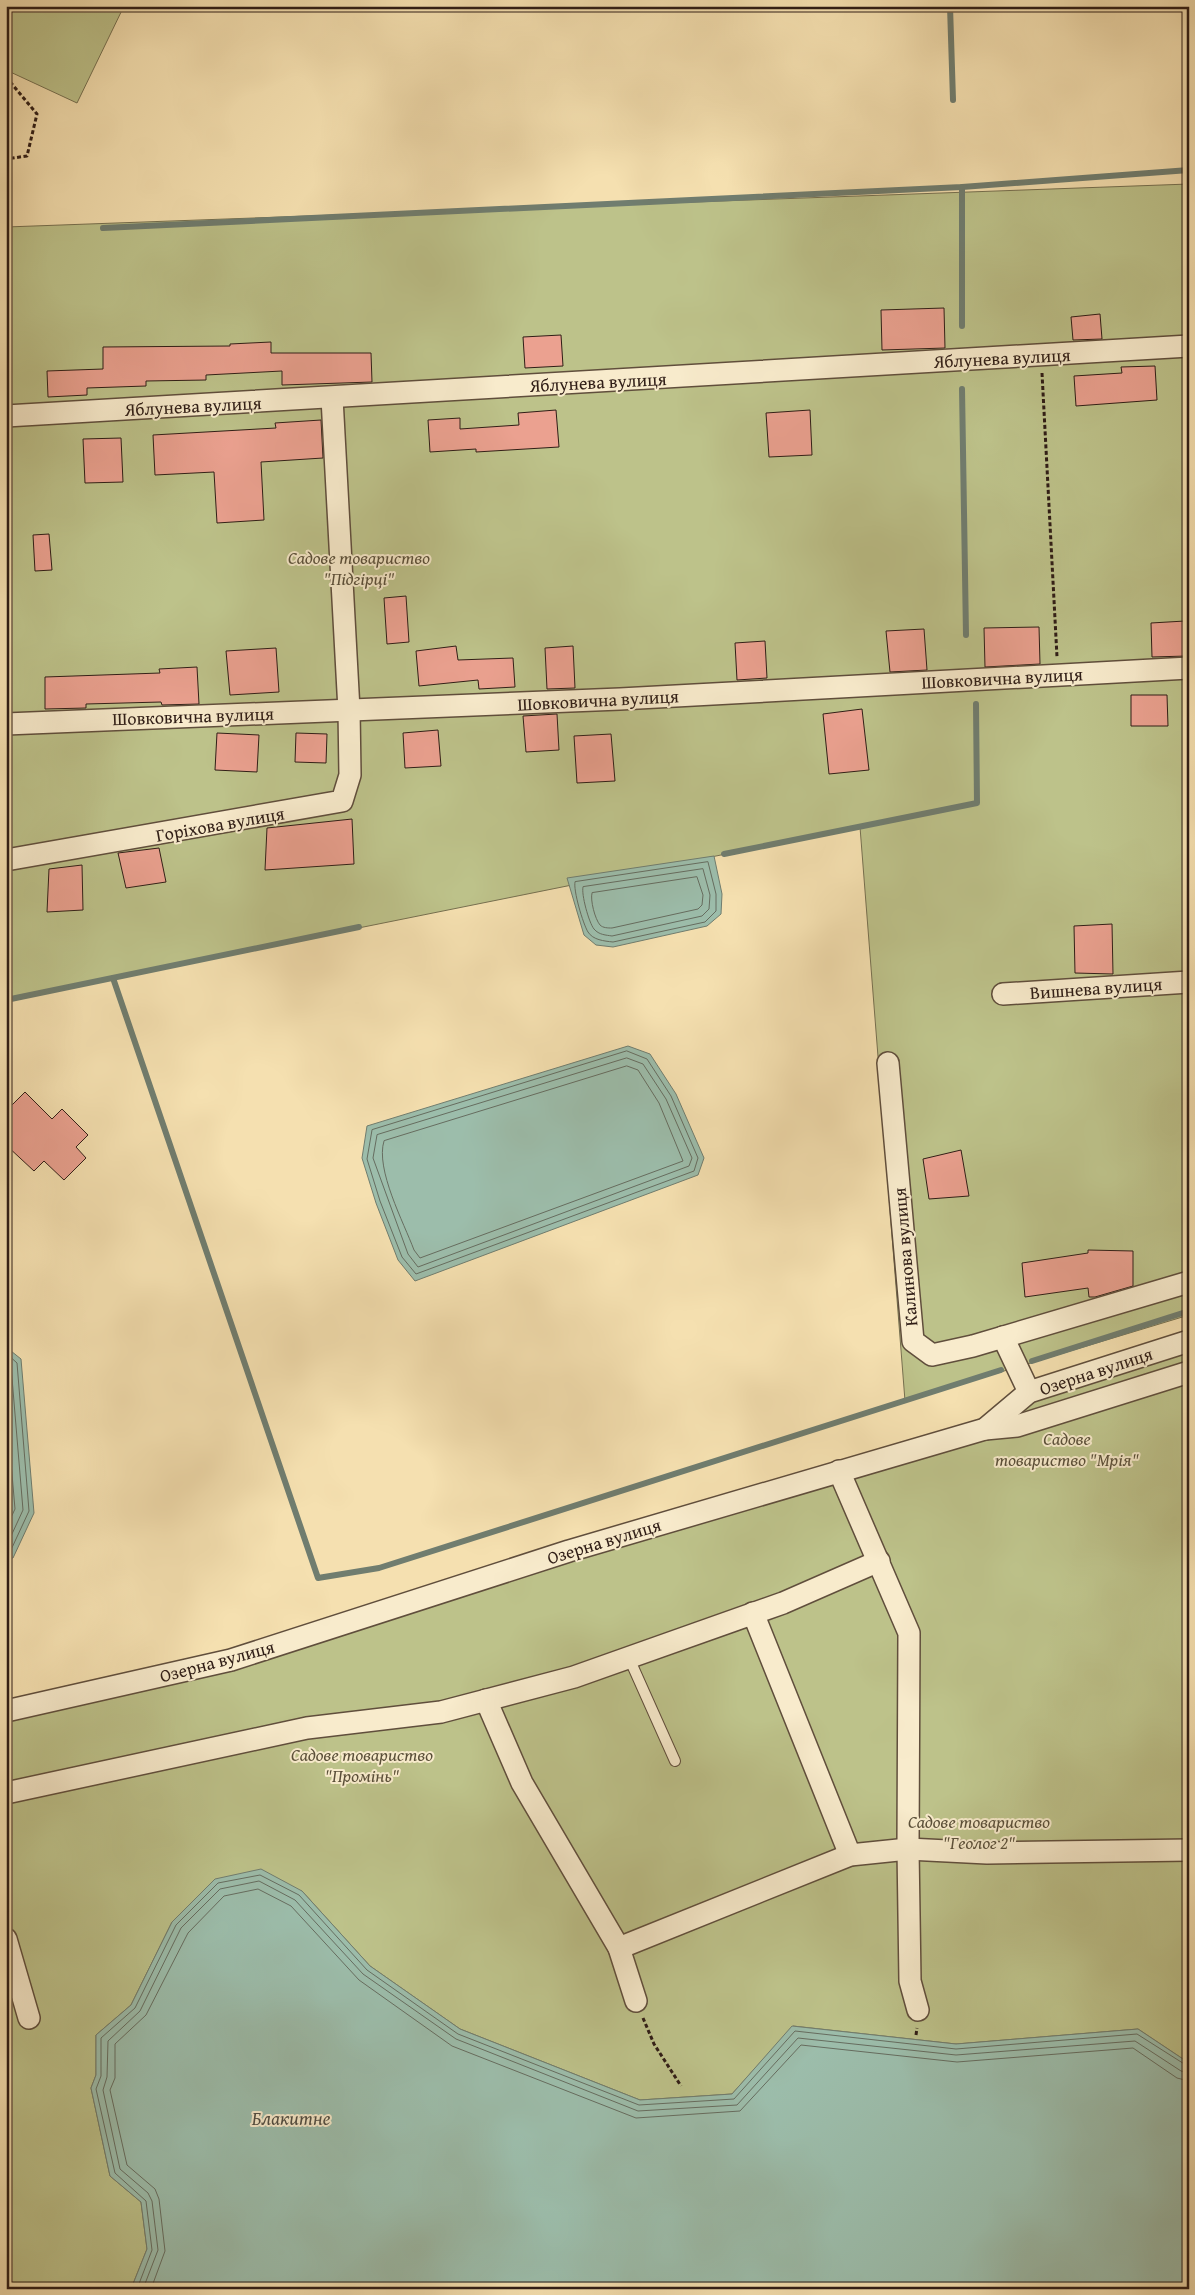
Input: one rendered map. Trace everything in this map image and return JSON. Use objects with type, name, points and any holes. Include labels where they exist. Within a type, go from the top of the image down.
[{"type":"street","name":"Яблунева вулиця","points":[[6,416],[1189,346]]},
{"type":"street","points":[[332,398],[349,710]]},
{"type":"street","name":"Шовковична вулиця","points":[[6,724],[620,699],[1189,668]]},
{"type":"street","name":"Горіхова вулиця","points":[[6,860],[342,801],[350,775],[349,710]]},
{"type":"street","name":"Вишнева вулиця","points":[[1003,994],[1189,982]]},
{"type":"street","name":"Калинова вулиця","points":[[888,1064],[913,1341],[932,1355],[1003,1337],[1189,1282]]},
{"type":"street","points":[[1003,1337],[1030,1392]]},
{"type":"street","name":"Озерна вулиця","points":[[6,1711],[231,1660],[569,1551],[985,1429],[1030,1392],[1189,1341]]},
{"type":"street","points":[[985,1429],[1017,1426],[1189,1372]]},
{"type":"street","points":[[839,1471],[910,1633],[908,1849],[910,1981],[918,2010]]},
{"type":"street","points":[[6,1793],[307,1728],[441,1712],[574,1677],[784,1603],[879,1561]]},
{"type":"street","points":[[754,1613],[850,1855]]},
{"type":"street","points":[[486,1700],[522,1783],[619,1948],[636,2001]]},
{"type":"street","points":[[619,1948],[850,1855],[908,1849],[987,1853],[1189,1850]]},
{"type":"street","points":[[6,1939],[29,2018]]},
{"type":"lane","points":[[629,1658],[675,1761]]},
{"type":"path","points":[[6,77],[37,114],[28,156],[6,159]]},
{"type":"path","points":[[1040,355],[1058,675]]},
{"type":"path","points":[[636,2001],[654,2044],[681,2086]]},
{"type":"green space","points":[[6,6],[124,6],[77,103],[6,70]]},
{"type":"green space","name":"Садове товариство \"Підгірці\"","points":[[1189,184],[1189,1315],[905,1401],[860,827],[6,999],[6,227]]},
{"type":"green space","points":[[1189,1348],[1189,2063],[1138,2029],[956,2044],[793,2026],[732,2094],[640,2100],[460,2029],[370,1966],[302,1891],[172,1922],[131,2005],[96,2035],[96,2075],[91,2088],[110,2176],[141,2202],[147,2249],[131,2289],[6,2289],[6,1711],[231,1660],[985,1429],[1029,1392]]},
{"type":"water","points":[[714,856],[722,894],[721,914],[707,926],[613,947],[596,945],[584,935],[567,878]]},
{"type":"water","points":[[628,1046],[650,1054],[676,1094],[704,1158],[698,1175],[415,1281],[398,1260],[376,1203],[362,1158],[367,1126]]},
{"type":"water","points":[[6,1347],[21,1359],[34,1513],[13,1558],[6,1559]]},
{"type":"water","name":"Блакитне","points":[[261,1869],[302,1891],[370,1966],[460,2029],[640,2100],[732,2094],[792,2026],[956,2044],[1138,2029],[1189,2063],[1189,2289],[131,2289],[147,2249],[141,2202],[110,2176],[91,2088],[96,2075],[96,2035],[131,2005],[172,1922],[215,1879]]},
{"type":"building","points":[[944,308],[945,348],[882,350],[881,310]]},
{"type":"building","points":[[1100,314],[1102,339],[1073,340],[1071,317]]},
{"type":"building","points":[[561,335],[563,366],[525,368],[523,337]]},
{"type":"building","points":[[271,342],[271,353],[371,353],[372,382],[282,385],[282,371],[206,375],[206,380],[146,381],[146,386],[87,388],[87,395],[48,397],[47,371],[103,369],[103,347],[230,346],[230,344]]},
{"type":"building","points":[[1155,366],[1157,400],[1076,406],[1074,376],[1122,373],[1121,367]]},
{"type":"building","points":[[556,410],[559,447],[476,452],[476,449],[430,452],[428,420],[460,418],[460,429],[519,425],[518,413]]},
{"type":"building","points":[[810,410],[812,455],[769,457],[766,413]]},
{"type":"building","points":[[321,420],[323,458],[261,462],[264,520],[217,523],[214,472],[155,475],[153,435],[276,428],[275,423]]},
{"type":"building","points":[[121,438],[123,482],[85,483],[83,439]]},
{"type":"building","points":[[49,534],[52,570],[35,571],[33,535]]},
{"type":"building","points":[[406,596],[409,642],[387,644],[384,598]]},
{"type":"building","points":[[1185,621],[1187,656],[1152,657],[1151,623]]},
{"type":"building","points":[[1039,627],[1040,664],[985,667],[984,628]]},
{"type":"building","points":[[924,629],[927,670],[890,672],[886,631]]},
{"type":"building","points":[[765,641],[767,678],[737,680],[735,643]]},
{"type":"building","points":[[456,646],[458,660],[513,658],[515,687],[479,689],[478,680],[419,686],[416,651]]},
{"type":"building","points":[[573,646],[575,688],[547,689],[545,648]]},
{"type":"building","points":[[276,648],[279,692],[230,695],[226,651]]},
{"type":"building","points":[[197,667],[199,704],[162,705],[161,702],[86,704],[86,708],[45,709],[45,677],[160,673],[159,669]]},
{"type":"building","points":[[1131,695],[1167,695],[1168,726],[1131,726]]},
{"type":"building","points":[[862,709],[869,770],[829,774],[823,714]]},
{"type":"building","points":[[557,714],[559,750],[526,752],[523,716]]},
{"type":"building","points":[[438,730],[441,766],[405,768],[403,733]]},
{"type":"building","points":[[217,733],[259,735],[257,772],[215,770]]},
{"type":"building","points":[[296,733],[327,734],[326,763],[295,762]]},
{"type":"building","points":[[611,734],[615,781],[577,783],[574,736]]},
{"type":"building","points":[[352,819],[354,864],[265,870],[267,828]]},
{"type":"building","points":[[159,848],[166,882],[126,888],[118,853]]},
{"type":"building","points":[[82,865],[83,910],[47,912],[49,869]]},
{"type":"building","points":[[1112,924],[1113,974],[1075,973],[1074,926]]},
{"type":"building","points":[[25,1092],[52,1119],[62,1109],[88,1135],[76,1147],[86,1158],[64,1180],[44,1161],[34,1171],[6,1145],[6,1111]]},
{"type":"building","points":[[961,1150],[969,1196],[929,1199],[923,1159]]},
{"type":"building","points":[[1088,1250],[1133,1251],[1133,1286],[1095,1297],[1089,1297],[1088,1288],[1025,1297],[1022,1263],[1088,1253]]},
{"type":"waterway","points":[[950,6],[953,100]]},
{"type":"waterway","points":[[103,228],[962,187],[1189,170]]},
{"type":"waterway","points":[[962,187],[962,326]]},
{"type":"waterway","points":[[962,389],[966,635]]},
{"type":"waterway","points":[[724,854],[977,803],[976,704]]},
{"type":"waterway","points":[[6,1000],[359,927]]},
{"type":"waterway","points":[[113,978],[318,1578],[379,1568],[1001,1370]]},
{"type":"waterway","points":[[1032,1361],[1189,1311]]},
{"type":"park label","name":"Садове товариство \"Мрія\"","points":[[1067,1448]]},
{"type":"park label","name":"Садове товариство \"Промінь\"","points":[[362,1764]]},
{"type":"park label","name":"Садове товариство \"Геолог 2\"","points":[[979,1831]]}]
